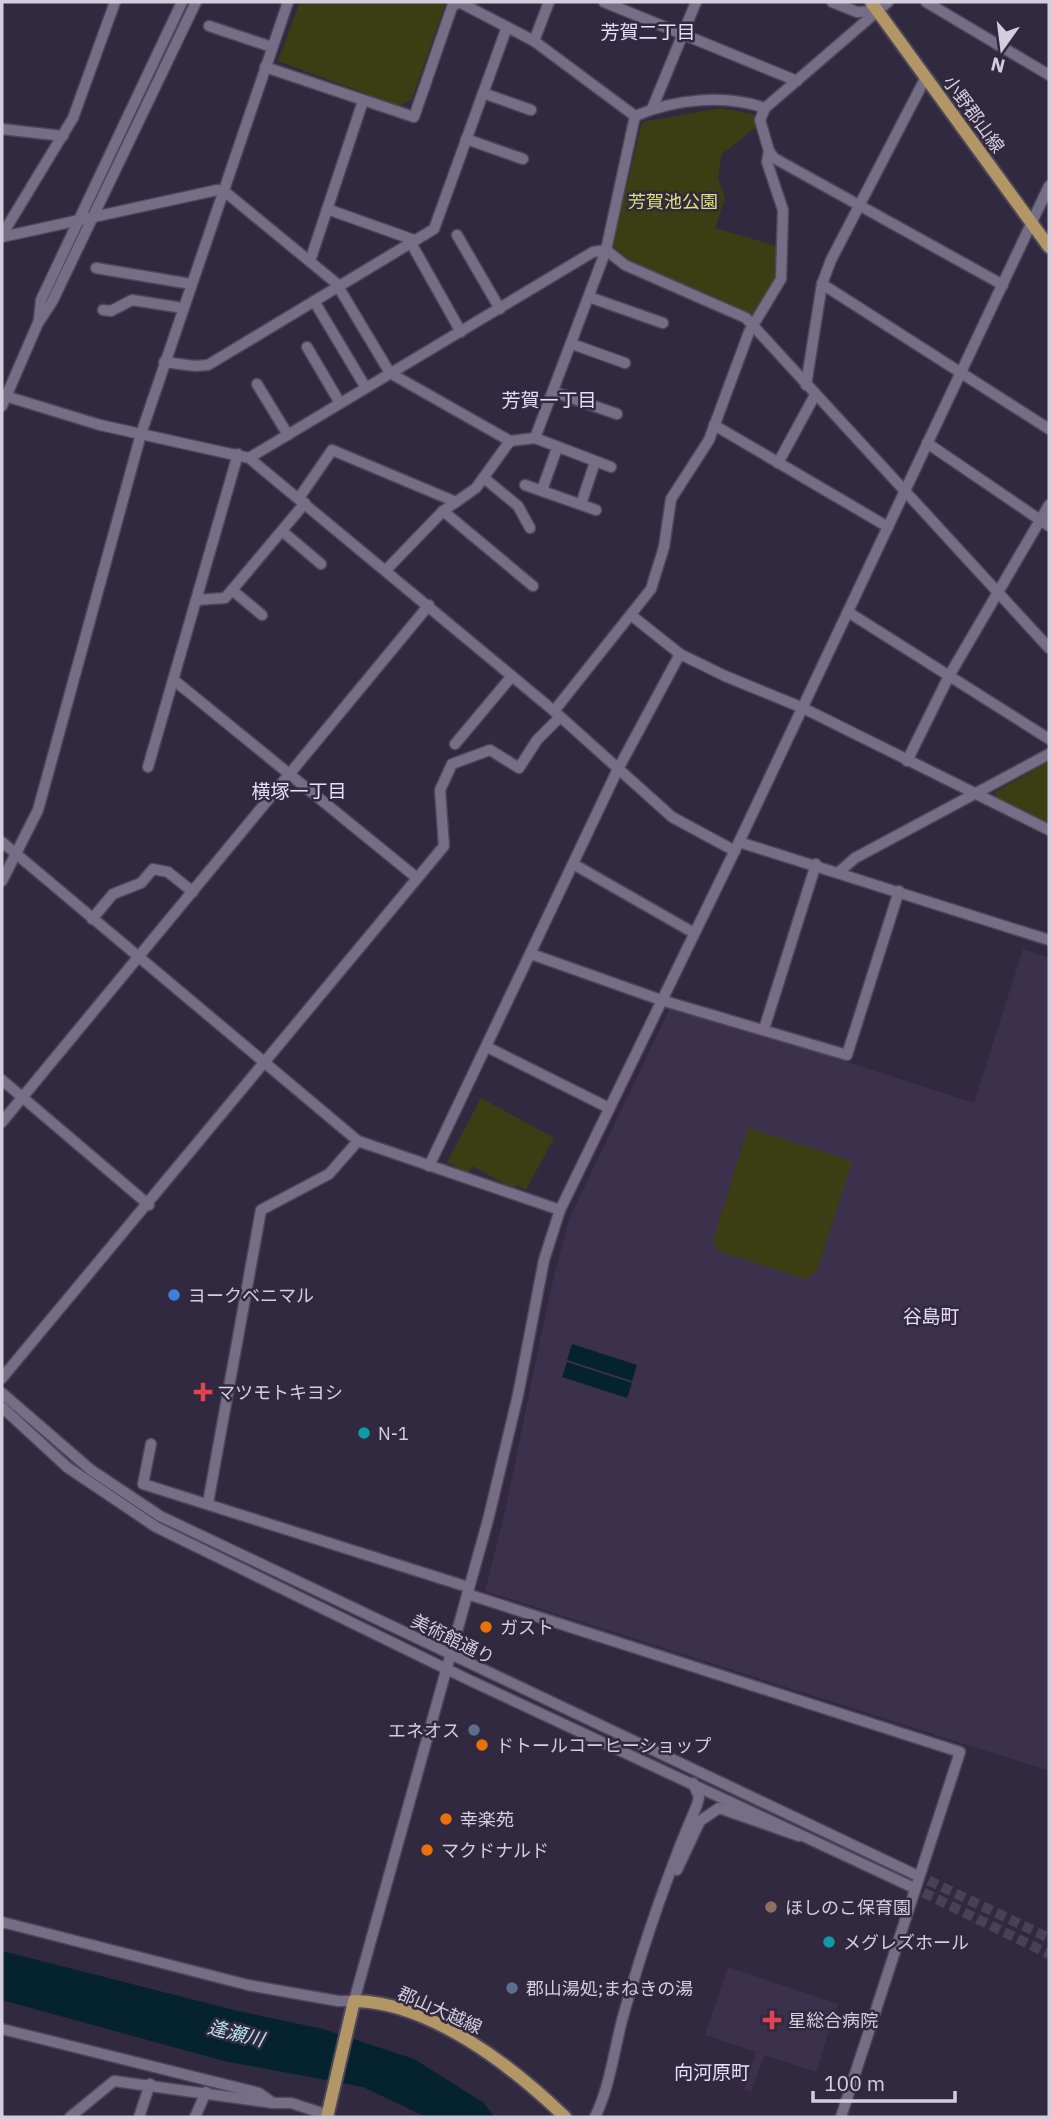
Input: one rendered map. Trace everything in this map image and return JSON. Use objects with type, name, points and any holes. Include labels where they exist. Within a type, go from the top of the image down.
[{"type":"main road","name":"小野郡山線","points":[[874,6],[1049,247]]},
{"type":"main road","name":"郡山大越線","points":[[353,2005],[384,2004],[462,2037],[515,2071],[565,2117]]},
{"type":"main road","points":[[328,2114],[353,2005]]},
{"type":"street","points":[[2,236],[62,136],[84,90],[115,2]]},
{"type":"street","points":[[38,323],[41,300],[182,2]]},
{"type":"street","points":[[196,2],[3,399],[141,435],[250,458],[429,605],[671,817],[737,847],[816,864],[1049,940]]},
{"type":"street","points":[[2,881],[38,810],[141,435],[288,2]]},
{"type":"street","points":[[265,66],[414,117],[452,7],[459,2],[534,41],[635,116]]},
{"type":"street","points":[[534,41],[550,2]]},
{"type":"street","points":[[604,2],[797,81]]},
{"type":"street","points":[[652,109],[696,2]]},
{"type":"street","points":[[832,2],[857,12],[888,2]]},
{"type":"street","points":[[926,2],[1049,75]]},
{"type":"street","points":[[874,6],[797,81],[765,108],[760,120],[769,151],[774,158],[1003,285]]},
{"type":"street","points":[[209,26],[272,47]]},
{"type":"street","points":[[164,362],[208,365],[434,229],[507,27]]},
{"type":"street","points":[[806,385],[822,284],[831,260],[926,77]]},
{"type":"street","points":[[483,93],[531,110]]},
{"type":"street","points":[[635,116],[652,109],[720,99],[765,108]]},
{"type":"street","points":[[310,261],[363,101]]},
{"type":"street","points":[[535,438],[606,250],[635,116]]},
{"type":"street","points":[[2,129],[62,136]]},
{"type":"street","points":[[466,139],[523,159]]},
{"type":"street","points":[[2,1378],[149,1205],[265,1060],[444,846],[440,790],[452,764],[490,750],[519,768],[556,714],[651,589],[664,547],[671,499],[701,455],[752,326],[778,288],[783,271],[783,210],[766,162],[769,151]]},
{"type":"street","points":[[2,1922],[248,1985],[282,1988],[353,2005],[444,1667],[501,1469],[544,1260],[560,1210],[737,847],[1049,186]]},
{"type":"street","points":[[2,236],[217,190],[224,191],[338,286],[390,373],[510,441],[535,438],[611,467]]},
{"type":"street","points":[[327,209],[413,242],[461,332]]},
{"type":"street","points":[[457,235],[500,309]]},
{"type":"street","points":[[250,458],[593,252],[606,250],[625,265],[746,318],[1049,648]]},
{"type":"street","points":[[96,268],[191,284]]},
{"type":"street","points":[[822,284],[1049,429]]},
{"type":"street","points":[[589,297],[663,323]]},
{"type":"street","points":[[103,310],[111,311],[129,301],[140,300],[183,308]]},
{"type":"street","points":[[314,301],[366,388]]},
{"type":"street","points":[[572,344],[625,363]]},
{"type":"street","points":[[307,347],[340,403]]},
{"type":"street","points":[[257,384],[288,435]]},
{"type":"street","points":[[554,392],[617,414]]},
{"type":"street","points":[[778,463],[816,395]]},
{"type":"street","points":[[714,425],[888,527]]},
{"type":"street","points":[[386,570],[443,511],[477,488],[510,441]]},
{"type":"street","points":[[927,443],[1045,523]]},
{"type":"street","points":[[542,490],[557,448]]},
{"type":"street","points":[[196,600],[225,598],[282,531],[332,450],[456,502]]},
{"type":"street","points":[[148,767],[175,681],[238,454]]},
{"type":"street","points":[[581,505],[595,462]]},
{"type":"street","points":[[484,478],[518,506],[530,528]]},
{"type":"street","points":[[525,485],[596,510]]},
{"type":"street","points":[[908,761],[949,676],[999,592],[1045,523],[1049,505]]},
{"type":"street","points":[[443,511],[533,586]]},
{"type":"street","points":[[282,531],[321,564]]},
{"type":"street","points":[[232,590],[262,615]]},
{"type":"street","points":[[2,1122],[429,605]]},
{"type":"street","points":[[848,612],[1049,739]]},
{"type":"street","points":[[631,615],[680,654],[724,676],[803,708],[1049,830]]},
{"type":"street","points":[[429,1166],[575,866],[617,771],[680,654]]},
{"type":"street","points":[[456,744],[512,676]]},
{"type":"street","points":[[175,681],[417,878]]},
{"type":"street","points":[[839,872],[850,861],[1049,754]]},
{"type":"street","points":[[2,842],[138,958],[265,1060],[358,1141],[560,1210]]},
{"type":"street","points":[[764,1029],[816,864]]},
{"type":"street","points":[[575,866],[694,933]]},
{"type":"street","points":[[92,919],[113,894],[141,883],[153,869],[168,872],[193,892]]},
{"type":"street","points":[[531,954],[661,1000],[847,1055],[899,891]]},
{"type":"street","points":[[487,1047],[608,1108]]},
{"type":"street","points":[[2,1080],[149,1205]]},
{"type":"street","points":[[208,1503],[261,1210],[329,1174],[358,1141]]},
{"type":"street","name":"美術館通り","points":[[2,1393],[91,1470],[160,1516],[914,1874]]},
{"type":"street","name":"美術館通り","points":[[2,1407],[67,1467],[156,1528],[910,1886]]},
{"type":"street","points":[[150,1444],[143,1484],[208,1503],[960,1752],[841,2117]]},
{"type":"street","points":[[595,2117],[605,2094],[626,2007],[699,1801],[693,1783]]},
{"type":"street","points":[[670,1879],[700,1821],[719,1808],[736,1812],[787,1834],[804,1835]]},
{"type":"street","points":[[2,2029],[259,2093],[273,2103]]},
{"type":"street","points":[[70,2117],[114,2081],[206,2091],[273,2103],[298,2104],[328,2114]]},
{"type":"street","points":[[139,2117],[150,2084]]},
{"type":"street","points":[[195,2117],[206,2091]]},
{"type":"shaded area","points":[[1023,949],[1049,958],[1049,1771],[485,1591],[505,1512],[550,1292],[569,1219],[670,1008],[770,1037],[974,1103]]},
{"type":"shaded area","name":"星総合病院","points":[[728,1967],[838,2004],[816,2072],[764,2055],[751,2092],[744,2089],[756,2052],[705,2035]]},
{"type":"green space","points":[[300,2],[446,2],[412,99],[399,106],[278,61]]},
{"type":"green space","name":"芳賀池公園","points":[[720,108],[753,114],[757,126],[722,154],[718,178],[725,198],[715,228],[780,247],[781,279],[754,319],[623,260],[614,254],[612,247],[642,122]]},
{"type":"green space","points":[[1049,761],[1049,825],[995,797],[995,792]]},
{"type":"green space","points":[[481,1098],[554,1138],[526,1190],[517,1185],[514,1189],[472,1166],[468,1173],[447,1162]]},
{"type":"green space","points":[[748,1128],[852,1161],[817,1271],[806,1279],[718,1251],[713,1240]]},
{"type":"water","points":[[572,1344],[637,1365],[632,1381],[567,1360]]},
{"type":"water","points":[[567,1362],[632,1383],[627,1398],[562,1377]]},
{"type":"water","name":"逢瀬川","points":[[2,1951],[238,2011],[323,2029],[414,2059],[484,2103],[494,2117],[426,2117],[363,2087],[224,2061],[2,2000]]},
{"type":"tunnel","points":[[915,1874],[1049,1938]]},
{"type":"tunnel","points":[[910,1886],[1049,1954]]},
{"type":"place","name":"ヨークベニマル","points":[[174,1295]]},
{"type":"place","name":"マツモトキヨシ","points":[[203,1392]]},
{"type":"place","name":"N-1","points":[[364,1433]]},
{"type":"place","name":"ガスト","points":[[486,1627]]},
{"type":"place","name":"エネオス","points":[[474,1730]]},
{"type":"place","name":"ドトールコーヒーショップ","points":[[482,1745]]},
{"type":"place","name":"幸楽苑","points":[[446,1819]]},
{"type":"place","name":"マクドナルド","points":[[427,1850]]},
{"type":"place","name":"ほしのこ保育園","points":[[771,1907]]},
{"type":"place","name":"メグレズホール","points":[[829,1942]]},
{"type":"place","name":"郡山湯処;まねきの湯","points":[[512,1988]]},
{"type":"place","name":"星総合病院","points":[[772,2020]]},
{"type":"district","name":"芳賀二丁目","points":[[648,32]]},
{"type":"district","name":"芳賀一丁目","points":[[549,400]]},
{"type":"district","name":"横塚一丁目","points":[[299,791]]},
{"type":"district","name":"谷島町","points":[[931,1316]]},
{"type":"district","name":"向河原町","points":[[712,2072]]}]
